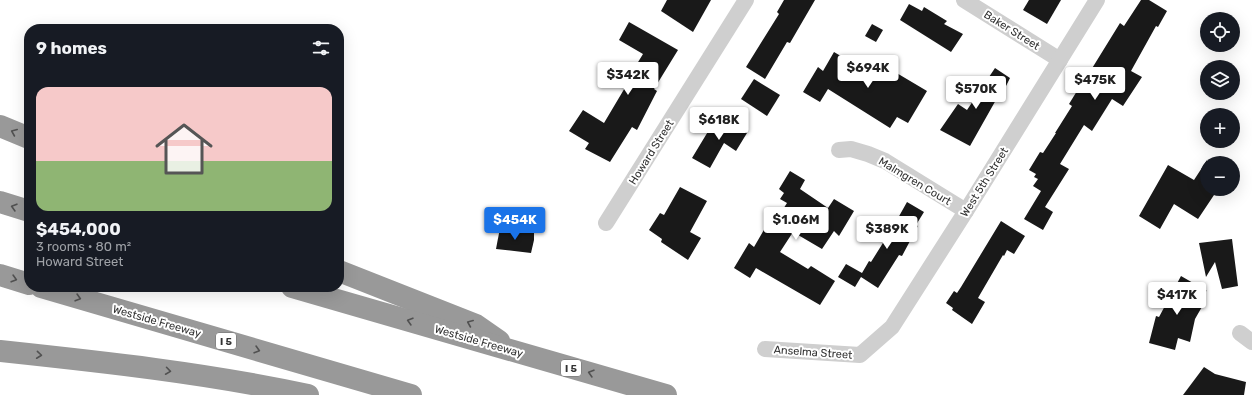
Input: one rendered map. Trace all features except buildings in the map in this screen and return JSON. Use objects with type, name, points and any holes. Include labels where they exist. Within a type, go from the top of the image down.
[{"type":"highway","points":[[0,126],[24,136]]},
{"type":"highway","points":[[0,202],[24,209]]},
{"type":"highway","points":[[344,273],[476,325],[515,352]]},
{"type":"highway","points":[[0,275],[24,282]]},
{"type":"highway","name":"Westside Freeway","points":[[58,292],[411,395]]},
{"type":"highway","name":"Westside Freeway","points":[[309,292],[666,395]]},
{"type":"highway","points":[[0,351],[104,362],[218,378],[308,395]]},
{"type":"street","name":"Howard Street","points":[[606,223],[746,0]]},
{"type":"street","name":"Baker Street","points":[[964,0],[1060,60]]},
{"type":"street","name":"West 5th Street","points":[[860,355],[892,327],[966,212],[1097,0]]},
{"type":"street","name":"Malmgren Court","points":[[839,150],[851,149],[885,161],[966,212]]},
{"type":"street","name":"Anselma Street","points":[[765,348],[860,355]]}]
